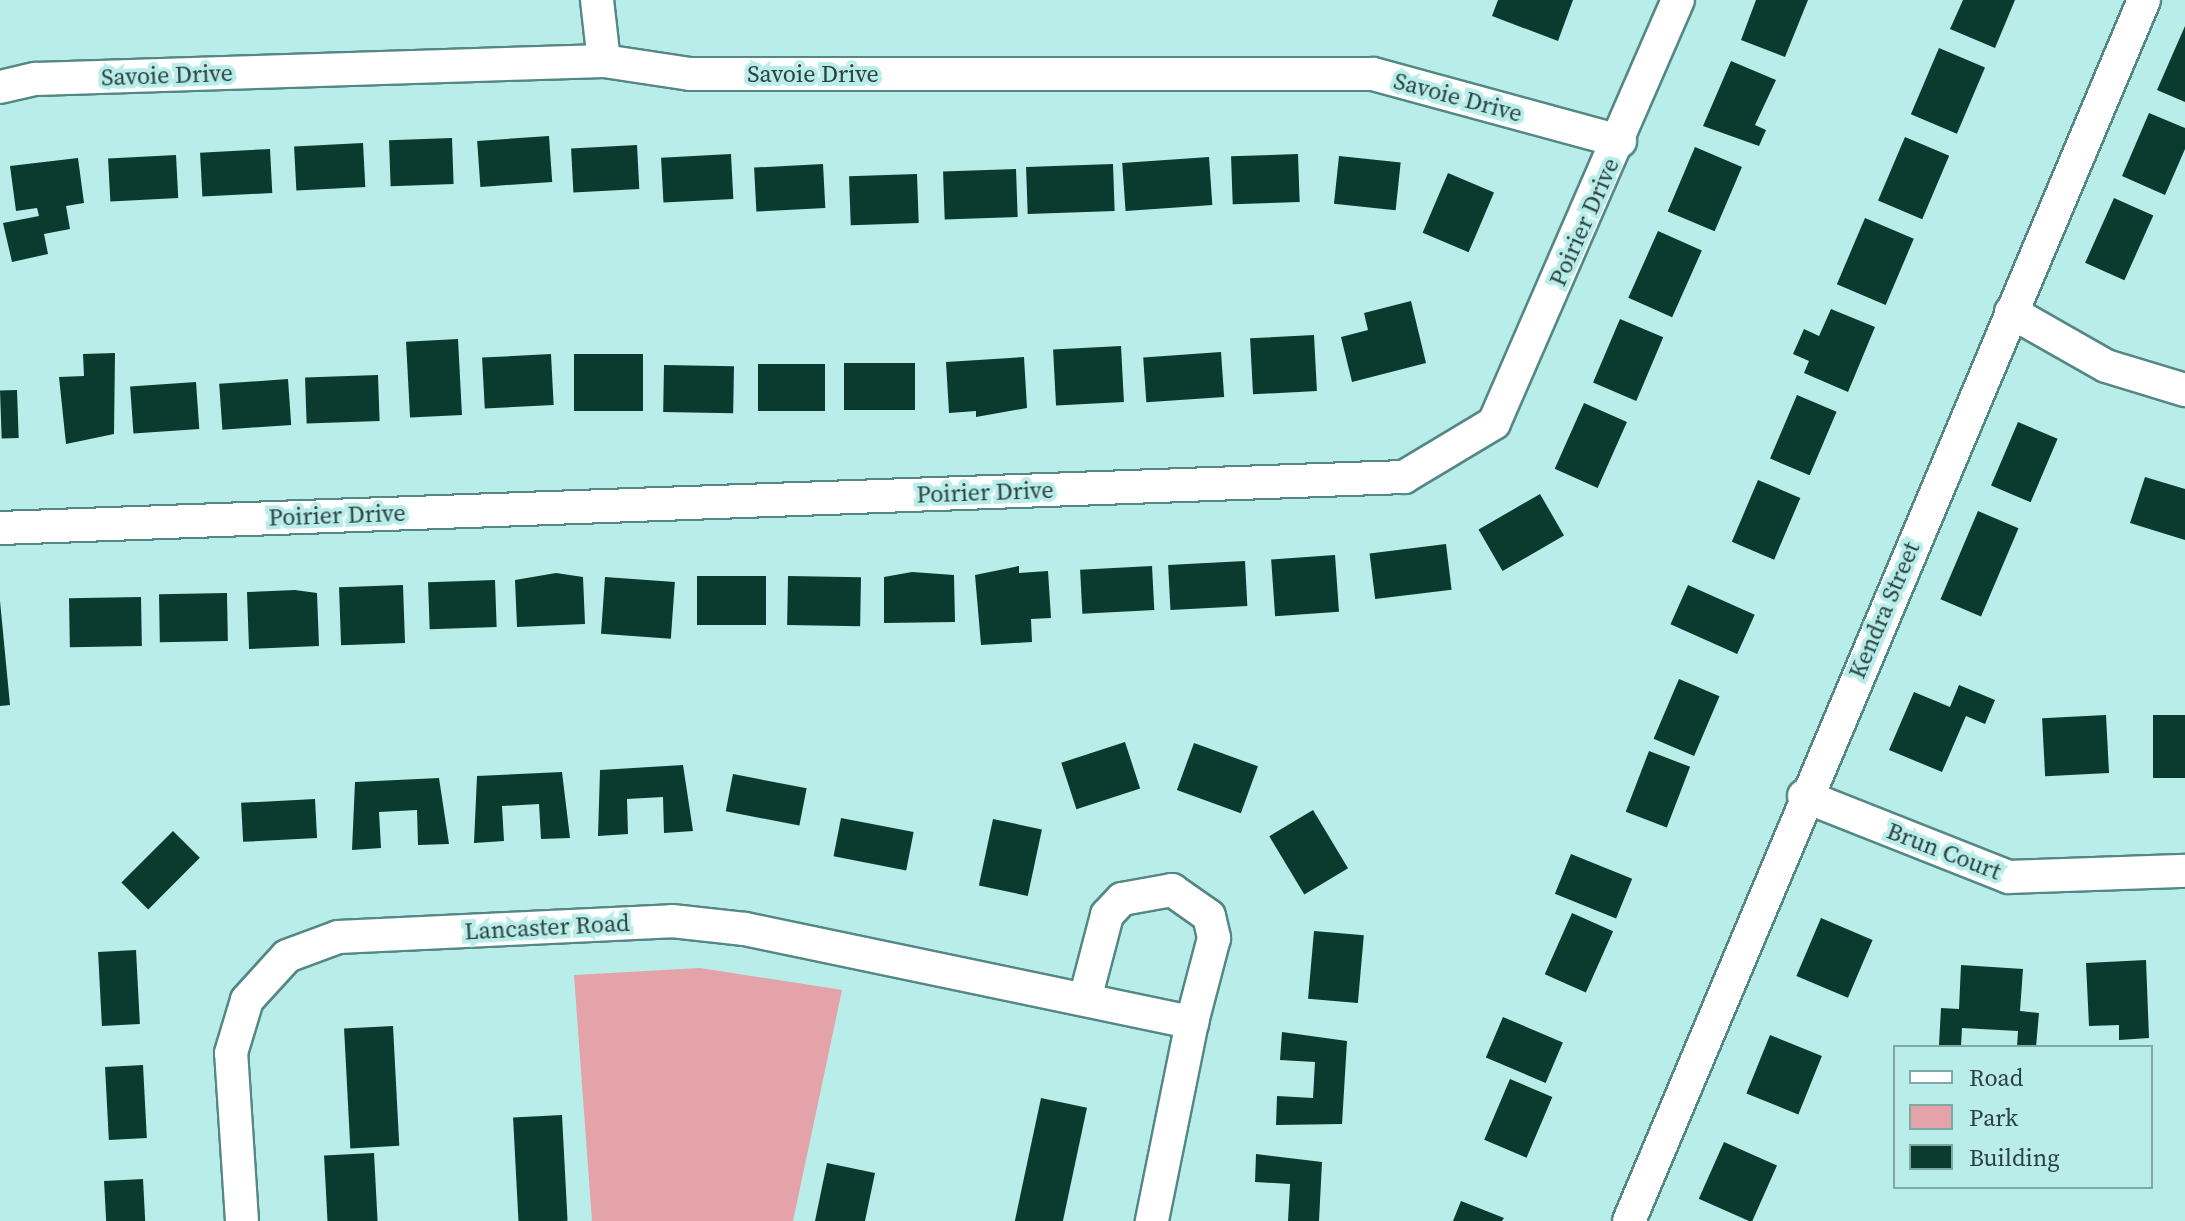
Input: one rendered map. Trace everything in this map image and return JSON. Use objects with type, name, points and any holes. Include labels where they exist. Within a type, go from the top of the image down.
[{"type":"street","points":[[597,0],[604,61]]},
{"type":"street","name":"Poirier Drive","points":[[0,528],[1404,477],[1494,423],[1620,141],[1678,0]]},
{"type":"street","name":"Kendra Street","points":[[1629,1221],[1804,796],[2144,0]]},
{"type":"street","name":"Savoie Drive","points":[[0,87],[36,79],[604,61],[690,74],[1373,74],[1620,141]]},
{"type":"street","points":[[2011,312],[2106,366],[2185,390]]},
{"type":"street","name":"Brun Court","points":[[1804,796],[2009,877],[2185,871]]},
{"type":"street","points":[[1085,999],[1107,915],[1122,899],[1172,890],[1209,916],[1214,938],[1192,1022],[1152,1221]]},
{"type":"street","name":"Lancaster Road","points":[[242,1221],[231,1053],[247,1000],[287,956],[338,937],[672,921],[745,929],[1192,1022]]},
{"type":"green space","points":[[700,968],[842,990],[793,1221],[592,1221],[574,975]]},
{"type":"building","points":[[1498,0],[1573,0],[1558,41],[1492,16]]},
{"type":"building","points":[[1756,0],[1808,0],[1785,57],[1741,40]]},
{"type":"building","points":[[1963,0],[2015,0],[1995,48],[1950,29]]},
{"type":"building","points":[[2185,26],[2185,102],[2157,90]]},
{"type":"building","points":[[1939,48],[1985,68],[1957,134],[1911,114]]},
{"type":"building","points":[[1731,61],[1776,80],[1755,125],[1766,130],[1759,146],[1703,126]]},
{"type":"building","points":[[2149,113],[2185,128],[2185,149],[2165,195],[2122,176]]},
{"type":"building","points":[[549,136],[552,182],[480,187],[477,141]]},
{"type":"building","points":[[1905,137],[1949,156],[1922,219],[1878,201]]},
{"type":"building","points":[[452,138],[454,184],[391,186],[389,140]]},
{"type":"building","points":[[363,143],[365,187],[296,191],[294,147]]},
{"type":"building","points":[[637,145],[639,189],[573,192],[571,148]]},
{"type":"building","points":[[1695,147],[1742,167],[1715,231],[1668,211]]},
{"type":"building","points":[[270,149],[272,193],[202,197],[200,153]]},
{"type":"building","points":[[731,154],[733,199],[663,203],[661,158]]},
{"type":"building","points":[[1298,154],[1300,202],[1233,204],[1231,156]]},
{"type":"building","points":[[176,155],[178,198],[110,201],[108,159]]},
{"type":"building","points":[[1339,156],[1401,162],[1396,210],[1334,204]]},
{"type":"building","points":[[1209,157],[1212,205],[1126,211],[1122,163]]},
{"type":"building","points":[[78,158],[84,203],[66,206],[70,229],[44,234],[48,254],[12,262],[3,223],[39,216],[37,208],[16,211],[10,166]]},
{"type":"building","points":[[823,164],[825,208],[756,212],[754,168]]},
{"type":"building","points":[[1113,164],[1115,211],[1028,214],[1026,167]]},
{"type":"building","points":[[1016,169],[1018,217],[945,220],[943,172]]},
{"type":"building","points":[[1448,173],[1494,193],[1469,252],[1423,233]]},
{"type":"building","points":[[917,174],[919,223],[851,225],[849,176]]},
{"type":"building","points":[[2114,198],[2153,215],[2124,280],[2085,263]]},
{"type":"building","points":[[1865,218],[1914,239],[1886,305],[1837,284]]},
{"type":"building","points":[[1658,231],[1702,251],[1672,317],[1628,298]]},
{"type":"building","points":[[1411,301],[1426,363],[1352,382],[1341,337],[1368,330],[1364,313]]},
{"type":"building","points":[[1831,309],[1875,327],[1848,392],[1804,373],[1809,361],[1793,354],[1804,329],[1819,336]]},
{"type":"building","points":[[1620,319],[1663,337],[1636,401],[1593,383]]},
{"type":"building","points":[[1314,335],[1317,391],[1253,394],[1250,338]]},
{"type":"building","points":[[458,339],[462,415],[410,418],[406,342]]},
{"type":"building","points":[[1121,346],[1124,402],[1056,405],[1053,350]]},
{"type":"building","points":[[1221,352],[1224,397],[1146,402],[1143,357]]},
{"type":"building","points":[[115,353],[114,434],[66,444],[59,377],[84,376],[83,354]]},
{"type":"building","points":[[551,354],[554,405],[485,409],[482,358]]},
{"type":"building","points":[[574,354],[643,354],[643,411],[574,411]]},
{"type":"building","points":[[1024,357],[1027,408],[976,417],[976,411],[949,413],[946,362]]},
{"type":"building","points":[[844,363],[915,363],[915,410],[844,410]]},
{"type":"building","points":[[758,364],[825,364],[825,411],[758,411]]},
{"type":"building","points":[[664,365],[734,366],[733,413],[663,412]]},
{"type":"building","points":[[378,375],[380,421],[307,424],[305,378]]},
{"type":"building","points":[[288,379],[291,425],[222,430],[219,384]]},
{"type":"building","points":[[196,382],[199,429],[133,433],[130,387]]},
{"type":"building","points":[[17,390],[19,438],[2,439],[0,391]]},
{"type":"building","points":[[1797,395],[1837,412],[1810,475],[1770,459]]},
{"type":"building","points":[[1584,403],[1627,422],[1598,488],[1555,469]]},
{"type":"building","points":[[2018,422],[2058,439],[2031,502],[1991,486]]},
{"type":"building","points":[[2145,477],[2185,489],[2185,540],[2130,523]]},
{"type":"building","points":[[1758,480],[1800,498],[1774,560],[1732,542]]},
{"type":"building","points":[[1540,494],[1564,536],[1503,571],[1479,530]]},
{"type":"building","points":[[1978,511],[2019,528],[1981,617],[1940,599]]},
{"type":"building","points":[[1446,544],[1452,590],[1375,599],[1370,553]]},
{"type":"building","points":[[1335,555],[1339,612],[1275,616],[1271,559]]},
{"type":"building","points":[[1245,561],[1247,606],[1170,610],[1168,565]]},
{"type":"building","points":[[1019,566],[1019,573],[1048,571],[1051,618],[1031,619],[1032,642],[981,645],[975,575]]},
{"type":"building","points":[[1152,566],[1154,610],[1082,614],[1080,570]]},
{"type":"building","points":[[912,572],[954,575],[955,622],[884,623],[884,577]]},
{"type":"building","points":[[556,573],[583,577],[585,624],[517,627],[515,580]]},
{"type":"building","points":[[697,576],[766,576],[766,625],[697,625]]},
{"type":"building","points":[[788,576],[861,577],[860,626],[787,625]]},
{"type":"building","points":[[605,577],[675,582],[671,639],[601,634]]},
{"type":"building","points":[[495,580],[497,627],[430,629],[428,582]]},
{"type":"building","points":[[403,585],[405,643],[341,645],[339,587]]},
{"type":"building","points":[[1688,585],[1755,615],[1737,654],[1671,624]]},
{"type":"building","points":[[295,590],[317,593],[319,646],[249,649],[247,592]]},
{"type":"building","points":[[227,593],[228,641],[160,642],[159,594]]},
{"type":"building","points":[[141,597],[142,646],[70,647],[69,598]]},
{"type":"building","points":[[0,601],[10,705],[0,706]]},
{"type":"building","points":[[1679,679],[1720,696],[1694,756],[1654,739]]},
{"type":"building","points":[[1959,685],[1995,700],[1985,724],[1966,716],[1942,772],[1889,750],[1914,692],[1950,707]]},
{"type":"building","points":[[2106,715],[2109,773],[2045,776],[2042,718]]},
{"type":"building","points":[[2153,715],[2185,715],[2185,778],[2153,778]]},
{"type":"building","points":[[1125,742],[1140,789],[1076,809],[1061,763]]},
{"type":"building","points":[[1194,743],[1258,766],[1241,813],[1177,790]]},
{"type":"building","points":[[1649,751],[1690,767],[1667,827],[1626,812]]},
{"type":"building","points":[[683,765],[693,831],[664,833],[663,797],[627,799],[628,834],[598,836],[600,770]]},
{"type":"building","points":[[562,772],[570,838],[541,839],[539,804],[502,806],[504,841],[474,843],[477,776]]},
{"type":"building","points":[[733,774],[807,788],[799,826],[726,811]]},
{"type":"building","points":[[439,778],[449,844],[418,845],[417,810],[379,812],[381,848],[352,850],[355,782]]},
{"type":"building","points":[[315,799],[317,838],[243,842],[241,803]]},
{"type":"building","points":[[1313,810],[1348,868],[1304,895],[1269,836]]},
{"type":"building","points":[[841,818],[914,832],[906,870],[834,856]]},
{"type":"building","points":[[993,819],[1042,829],[1028,896],[979,886]]},
{"type":"building","points":[[173,831],[200,858],[148,909],[121,883]]},
{"type":"building","points":[[1571,854],[1632,879],[1616,919],[1555,894]]},
{"type":"building","points":[[1572,913],[1613,931],[1586,993],[1545,974]]},
{"type":"building","points":[[1821,918],[1873,940],[1848,998],[1796,976]]},
{"type":"building","points":[[1314,931],[1364,935],[1358,1003],[1308,999]]},
{"type":"building","points":[[136,950],[140,1024],[102,1026],[98,952]]},
{"type":"building","points":[[2146,960],[2149,1038],[2119,1040],[2119,1025],[2089,1026],[2086,963]]},
{"type":"building","points":[[1961,965],[2023,969],[2020,1011],[2039,1013],[2036,1045],[2017,1045],[2018,1031],[1962,1028],[1961,1045],[1939,1045],[1941,1008],[1959,1009]]},
{"type":"building","points":[[1503,1017],[1563,1042],[1546,1083],[1486,1058]]},
{"type":"building","points":[[393,1026],[399,1146],[350,1148],[344,1029]]},
{"type":"building","points":[[1282,1032],[1347,1041],[1342,1124],[1276,1125],[1277,1096],[1313,1098],[1315,1062],[1280,1060]]},
{"type":"building","points":[[1770,1035],[1822,1056],[1798,1114],[1746,1093]]},
{"type":"building","points":[[143,1065],[147,1138],[109,1140],[105,1067]]},
{"type":"building","points":[[1510,1079],[1552,1097],[1527,1158],[1484,1140]]},
{"type":"building","points":[[1041,1098],[1087,1108],[1063,1221],[1015,1221]]},
{"type":"building","points":[[562,1115],[568,1221],[518,1221],[513,1118]]},
{"type":"building","points":[[1724,1142],[1777,1166],[1752,1221],[1699,1199]]},
{"type":"building","points":[[374,1153],[378,1221],[327,1221],[324,1156]]},
{"type":"building","points":[[1256,1154],[1322,1162],[1319,1221],[1288,1221],[1290,1184],[1255,1182]]},
{"type":"building","points":[[827,1163],[875,1173],[865,1221],[815,1221]]},
{"type":"building","points":[[143,1179],[145,1221],[106,1221],[104,1181]]},
{"type":"building","points":[[1461,1201],[1504,1218],[1502,1221],[1453,1221]]}]
